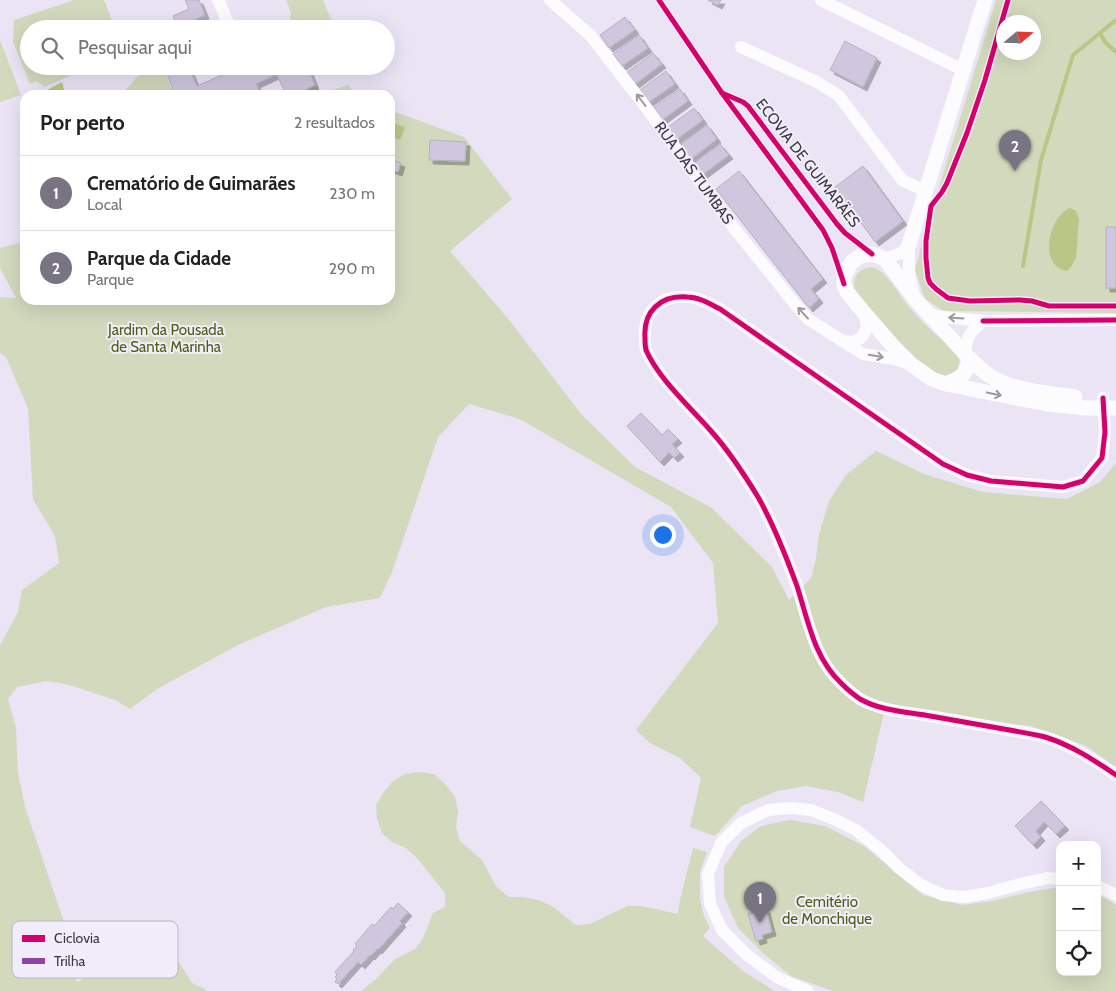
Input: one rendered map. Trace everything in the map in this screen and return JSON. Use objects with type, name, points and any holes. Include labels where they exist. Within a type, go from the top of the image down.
[{"type":"street","points":[[218,0],[227,20]]},
{"type":"street","name":"RUA DAS TUMBAS","points":[[550,0],[590,35],[734,228],[808,319],[863,354],[894,359],[912,365]]},
{"type":"street","points":[[821,0],[963,70]]},
{"type":"street","points":[[915,299],[909,275],[909,245],[985,0]]},
{"type":"street","points":[[742,46],[817,82],[839,96],[902,180],[925,190]]},
{"type":"street","points":[[885,259],[901,253],[909,245]]},
{"type":"street","points":[[872,254],[885,259],[928,314],[990,376],[1011,385],[1037,392],[1110,403],[1085,408],[1047,404],[932,380],[912,365],[893,346],[847,292],[844,277],[851,262],[860,256],[872,254]]},
{"type":"street","points":[[1110,403],[1102,458],[1083,481],[1063,487],[991,481],[968,475],[943,464],[720,309],[705,301],[688,296],[668,298],[654,308],[647,317],[644,329],[645,347],[652,362],[728,452],[758,498],[784,550],[822,661],[840,683],[860,699],[885,708],[1045,737],[1067,746],[1116,775]]},
{"type":"street","points":[[842,341],[855,342],[862,337],[867,328],[865,314]]},
{"type":"street","points":[[928,314],[983,321],[1116,320]]},
{"type":"street","points":[[946,384],[958,379],[968,367],[966,341],[971,331],[983,321]]},
{"type":"street","points":[[808,991],[778,978],[747,955],[722,930],[710,904],[708,874],[721,843],[741,823],[768,810],[790,808],[812,810],[836,820],[856,830],[921,886],[943,895],[964,897],[1047,878],[1056,879]]},
{"type":"street","points":[[1101,888],[1116,895]]},
{"type":"green space","points":[[74,0],[103,0],[112,20],[20,20],[20,59],[13,42],[14,20]]},
{"type":"green space","points":[[286,0],[323,0],[331,20],[290,20],[291,13]]},
{"type":"green space","points":[[996,0],[1116,0],[1116,313],[944,311],[925,299],[915,270]]},
{"type":"green space","points":[[0,40],[20,95],[0,102]]},
{"type":"green space","points":[[26,75],[72,75],[44,87],[37,81],[30,84]]},
{"type":"green space","points":[[139,75],[167,75],[172,89],[170,90],[125,90]]},
{"type":"green space","points":[[315,85],[319,90],[308,90]]},
{"type":"green space","points":[[349,85],[351,90],[332,90]]},
{"type":"green space","name":"Jardim da Pousada de Santa Marinha","points":[[395,112],[464,137],[512,199],[450,251],[510,321],[581,414],[635,467],[712,508],[772,567],[789,600],[811,578],[816,559],[819,534],[829,501],[846,475],[876,451],[924,474],[983,492],[1067,499],[1100,482],[1116,463],[1116,767],[1086,746],[1031,726],[885,708],[863,802],[838,792],[806,786],[777,791],[742,806],[715,836],[690,827],[701,778],[680,758],[650,743],[636,730],[718,623],[713,563],[671,507],[520,419],[469,404],[438,437],[392,572],[380,598],[326,607],[238,645],[157,689],[130,709],[115,700],[59,683],[45,681],[17,687],[8,699],[16,728],[18,773],[25,807],[64,921],[12,921],[12,978],[76,978],[77,982],[84,978],[178,978],[178,961],[192,983],[206,991],[0,991],[0,645],[18,612],[22,590],[59,563],[55,536],[33,499],[28,408],[6,357],[0,353],[0,297],[16,298],[0,268],[0,248],[20,241],[20,305],[395,305]]},
{"type":"green space","points":[[870,267],[882,273],[916,315],[955,351],[958,355],[959,365],[954,373],[941,378],[907,352],[855,290],[855,278],[859,272]]},
{"type":"green space","points":[[419,772],[434,774],[455,797],[458,812],[456,827],[460,841],[482,860],[496,886],[508,897],[538,900],[552,906],[576,925],[590,924],[627,906],[641,906],[678,914],[693,848],[707,852],[700,872],[700,899],[704,916],[710,928],[703,936],[743,971],[775,991],[361,991],[376,979],[395,959],[415,949],[423,938],[433,913],[445,907],[445,893],[417,858],[406,848],[392,842],[382,833],[377,819],[376,805],[392,782],[405,774]]},
{"type":"green space","name":"Cemitério de Monchique","points":[[790,820],[825,826],[864,846],[923,895],[962,905],[993,901],[1056,888],[1056,976],[1101,976],[1101,896],[1105,898],[1116,905],[1116,991],[833,991],[791,976],[763,953],[738,928],[724,897],[724,867],[741,841],[761,826]]},
{"type":"shaded area","points":[[62,82],[64,90],[47,90]]},
{"type":"shaded area","points":[[395,124],[405,127],[400,140],[395,138]]},
{"type":"shaded area","points":[[1070,208],[1076,211],[1079,219],[1076,258],[1067,271],[1058,268],[1052,261],[1049,252],[1049,241],[1056,221],[1062,213]]},
{"type":"building","points":[[185,0],[199,0],[205,15],[194,20],[175,20],[173,16],[189,9]]},
{"type":"building","points":[[708,0],[721,0],[718,5]]},
{"type":"building","points":[[625,17],[635,30],[609,48],[600,35]]},
{"type":"building","points":[[639,35],[648,48],[622,66],[613,54]]},
{"type":"building","points":[[845,41],[877,58],[863,87],[830,70]]},
{"type":"building","points":[[653,53],[662,64],[634,85],[626,73]]},
{"type":"building","points":[[666,71],[675,84],[649,102],[640,90]]},
{"type":"building","points":[[168,75],[192,75],[197,86],[222,75],[275,75],[256,84],[259,90],[171,90],[173,89]]},
{"type":"building","points":[[277,75],[311,75],[315,85],[306,90],[284,90]]},
{"type":"building","points":[[680,89],[688,101],[662,120],[653,108]]},
{"type":"building","points":[[694,108],[703,120],[676,140],[667,128]]},
{"type":"building","points":[[707,125],[717,139],[691,159],[680,145]]},
{"type":"building","points":[[430,140],[466,142],[465,161],[429,160]]},
{"type":"building","points":[[720,144],[729,155],[702,175],[694,163]]},
{"type":"building","points":[[395,161],[401,163],[398,172],[395,171]]},
{"type":"building","points":[[863,166],[903,221],[875,242],[835,187]]},
{"type":"building","points":[[739,171],[823,279],[811,289],[819,299],[809,308],[716,189]]},
{"type":"building","points":[[1106,227],[1116,227],[1116,288],[1106,288]]},
{"type":"building","points":[[641,413],[662,435],[668,429],[678,439],[672,444],[680,453],[674,458],[669,453],[660,462],[627,426]]},
{"type":"building","points":[[1041,801],[1065,826],[1056,834],[1044,822],[1036,831],[1041,837],[1033,845],[1015,826]]},
{"type":"building","points":[[398,903],[408,912],[400,921],[402,923],[378,950],[370,955],[361,965],[358,962],[338,984],[335,982],[337,975],[335,972],[354,951],[357,946],[355,944],[372,924],[374,926],[391,907],[393,909]]},
{"type":"building","points":[[766,909],[772,932],[762,935],[763,939],[756,941],[748,914]]},
{"type":"waterway","points":[[1116,20],[1100,33],[1105,42],[1116,52]]},
{"type":"waterway","points":[[1023,266],[1041,160],[1073,55],[1100,33]]},
{"type":"cycle path","points":[[659,0],[722,93],[823,230],[832,248],[844,284]]},
{"type":"cycle path","points":[[1008,0],[985,80],[967,133],[947,183],[931,206],[926,241],[928,278],[930,283],[948,298],[970,301],[1020,300],[1049,306],[1116,306]]},
{"type":"cycle path","name":"ECOVIA DE GUIMARÃES","points":[[722,93],[748,106],[837,224],[845,233],[872,254]]},
{"type":"cycle path","points":[[1103,398],[1105,432],[1102,458],[1083,481],[1063,487],[991,481],[967,475],[943,464],[720,309],[704,301],[691,297],[678,297],[662,302],[651,313],[645,328],[646,350],[651,361],[724,447],[758,497],[789,563],[818,650],[824,662],[843,685],[860,699],[885,709],[1027,733],[1055,740],[1091,758],[1116,775]]},
{"type":"cycle path","points":[[983,321],[1116,320]]},
{"type":"place","name":"Parque da Cidade","points":[[1015,171]]},
{"type":"place","name":"Crematório de Guimarães","points":[[760,923]]}]
